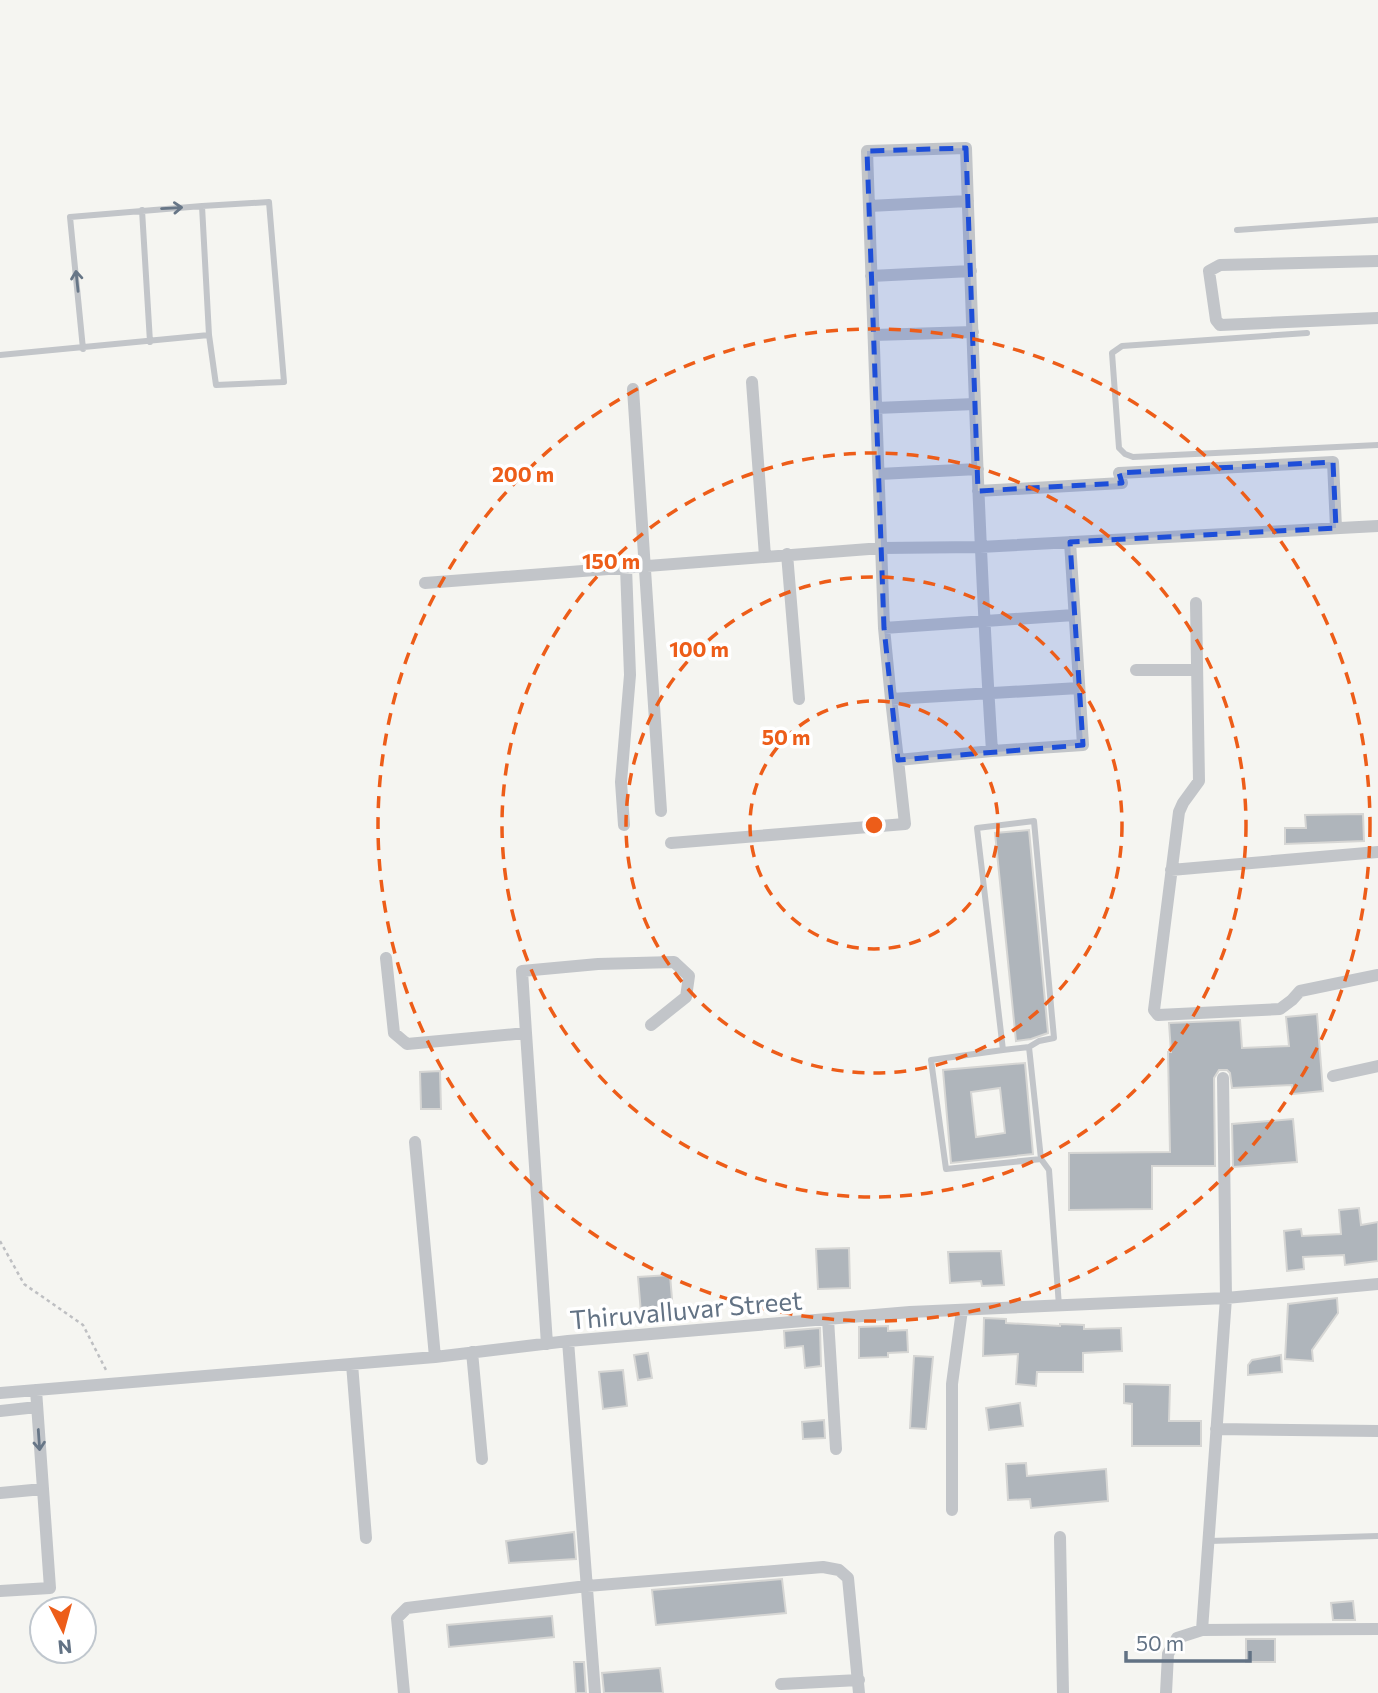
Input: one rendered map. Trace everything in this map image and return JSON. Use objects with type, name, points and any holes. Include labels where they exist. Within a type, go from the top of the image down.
[{"type":"street","points":[[671,843],[905,824],[884,628],[867,151],[966,148],[980,547],[992,751]]},
{"type":"street","points":[[869,206],[968,201]]},
{"type":"street","points":[[1378,261],[1220,265],[1209,271],[1216,320],[1220,325],[1378,318]]},
{"type":"street","points":[[871,276],[971,271]]},
{"type":"street","points":[[874,335],[973,332]]},
{"type":"street","points":[[752,382],[765,556]]},
{"type":"street","points":[[633,389],[661,811]]},
{"type":"street","points":[[876,408],[975,404]]},
{"type":"street","points":[[978,491],[1122,483],[1119,474],[1333,461],[1336,528]]},
{"type":"street","points":[[879,474],[978,469]]},
{"type":"street","points":[[425,583],[882,548],[980,547],[1378,526]]},
{"type":"street","points":[[898,760],[1083,745],[1070,542]]},
{"type":"street","points":[[787,554],[799,699]]},
{"type":"street","points":[[624,825],[621,782],[630,675],[626,567]]},
{"type":"street","points":[[1196,603],[1199,780],[1182,803],[1179,812],[1154,1010],[1158,1015],[1280,1009],[1300,991],[1378,975]]},
{"type":"street","points":[[884,628],[1074,615]]},
{"type":"street","points":[[1136,670],[1197,670]]},
{"type":"street","points":[[891,699],[1079,688]]},
{"type":"street","points":[[1171,870],[1378,852]]},
{"type":"street","points":[[386,958],[394,1033],[407,1044],[526,1033]]},
{"type":"street","points":[[547,1344],[522,971],[598,964],[674,962],[689,976],[687,997],[651,1025]]},
{"type":"street","points":[[1333,1076],[1378,1066]]},
{"type":"street","points":[[1202,1630],[1226,1298],[1223,1077]]},
{"type":"street","points":[[415,1142],[435,1357]]},
{"type":"street","name":"Thiruvalluvar Street","points":[[0,1393],[435,1357],[568,1341],[828,1319],[1226,1298],[1378,1284]]},
{"type":"street","points":[[952,1510],[952,1384],[962,1310]]},
{"type":"street","points":[[828,1319],[836,1448]]},
{"type":"street","points":[[568,1341],[595,1693]]},
{"type":"street","points":[[471,1352],[482,1460]]},
{"type":"street","points":[[352,1364],[366,1538]]},
{"type":"street","points":[[0,1591],[50,1588],[36,1390]]},
{"type":"street","points":[[0,1411],[37,1408]]},
{"type":"street","points":[[1216,1429],[1378,1431]]},
{"type":"street","points":[[0,1493],[43,1489]]},
{"type":"street","points":[[1060,1537],[1063,1693]]},
{"type":"street","points":[[404,1693],[397,1618],[407,1608],[587,1586],[823,1567],[839,1570],[848,1578],[859,1686],[781,1684]]},
{"type":"street","points":[[1167,1693],[1168,1654],[1177,1638],[1202,1630],[1378,1629]]},
{"type":"lane","points":[[83,349],[70,217],[142,210],[202,206],[269,202],[284,382],[216,385],[209,335],[202,206]]},
{"type":"lane","points":[[142,210],[150,342]]},
{"type":"lane","points":[[1237,230],[1378,220]]},
{"type":"lane","points":[[1307,333],[1122,346],[1116,349],[1112,353],[1119,448],[1133,457],[1378,444]]},
{"type":"lane","points":[[0,355],[209,335]]},
{"type":"lane","points":[[1003,1050],[977,828],[1034,821],[1054,1038],[1039,1041],[1029,1047],[931,1060],[946,1169],[1041,1159]]},
{"type":"lane","points":[[1029,1047],[1041,1159],[1049,1170],[1059,1306]]},
{"type":"lane","points":[[1207,1541],[1378,1536]]},
{"type":"path","points":[[0,1241],[24,1284],[83,1325],[113,1383]]},
{"type":"highlighted area","points":[[966,148],[978,491],[1122,483],[1119,473],[1333,462],[1336,528],[1070,542],[1083,745],[898,760],[884,628],[867,151]]},
{"type":"building","points":[[1363,814],[1364,841],[1285,844],[1285,828],[1306,828],[1305,815]]},
{"type":"building","points":[[1029,830],[1048,1033],[1016,1041],[995,833]]},
{"type":"building","points":[[1317,1014],[1323,1091],[1293,1094],[1292,1085],[1232,1088],[1230,1073],[1227,1070],[1219,1070],[1214,1078],[1215,1166],[1152,1166],[1152,1209],[1069,1210],[1069,1153],[1170,1152],[1169,1023],[1240,1020],[1242,1048],[1289,1046],[1286,1017]]},
{"type":"building","points":[[1025,1063],[1033,1154],[951,1163],[943,1070]],"holes":[[[1000,1088],[1005,1133],[976,1137],[971,1092]]]},
{"type":"building","points":[[440,1071],[441,1109],[421,1109],[420,1072]]},
{"type":"building","points":[[1293,1119],[1297,1162],[1233,1167],[1232,1124]]},
{"type":"building","points":[[1359,1208],[1361,1225],[1378,1222],[1378,1261],[1345,1265],[1344,1255],[1303,1257],[1304,1269],[1287,1271],[1284,1231],[1301,1229],[1302,1236],[1341,1234],[1339,1210]]},
{"type":"building","points":[[849,1248],[850,1288],[818,1289],[816,1249]]},
{"type":"building","points":[[1001,1251],[1004,1285],[982,1286],[981,1281],[950,1283],[948,1252]]},
{"type":"building","points":[[670,1275],[673,1311],[641,1313],[638,1277]]},
{"type":"building","points":[[1337,1298],[1338,1313],[1312,1350],[1313,1361],[1285,1359],[1288,1304]]},
{"type":"building","points":[[984,1318],[1006,1319],[1006,1323],[1084,1325],[1084,1329],[1121,1328],[1122,1351],[1083,1353],[1083,1372],[1037,1372],[1036,1386],[1016,1384],[1018,1354],[983,1356]]},
{"type":"building","points":[[888,1326],[888,1331],[907,1330],[908,1352],[888,1353],[888,1357],[859,1358],[859,1327]]},
{"type":"building","points":[[820,1328],[821,1366],[805,1368],[803,1346],[785,1348],[784,1331]]},
{"type":"building","points":[[648,1353],[652,1378],[638,1380],[634,1355]]},
{"type":"building","points":[[1281,1355],[1282,1372],[1248,1375],[1248,1365],[1252,1360]]},
{"type":"building","points":[[914,1356],[933,1357],[926,1429],[910,1428]]},
{"type":"building","points":[[623,1370],[627,1406],[603,1409],[599,1372]]},
{"type":"building","points":[[1124,1384],[1170,1385],[1169,1421],[1201,1421],[1201,1446],[1132,1446],[1132,1404],[1124,1403]]},
{"type":"building","points":[[1020,1403],[1023,1426],[989,1430],[986,1408]]},
{"type":"building","points":[[824,1420],[825,1438],[803,1439],[802,1422]]},
{"type":"building","points":[[1026,1463],[1027,1476],[1106,1469],[1108,1501],[1031,1508],[1030,1499],[1008,1500],[1006,1464]]},
{"type":"building","points":[[574,1532],[576,1559],[509,1563],[506,1541]]},
{"type":"building","points":[[782,1579],[786,1613],[656,1625],[652,1590]]},
{"type":"building","points":[[1353,1601],[1355,1620],[1333,1620],[1331,1603]]},
{"type":"building","points":[[552,1616],[554,1637],[449,1647],[447,1625]]},
{"type":"building","points":[[1246,1639],[1275,1639],[1275,1662],[1246,1662]]},
{"type":"building","points":[[574,1662],[584,1662],[586,1693],[576,1693]]},
{"type":"building","points":[[660,1668],[663,1693],[604,1693],[602,1673]]}]
